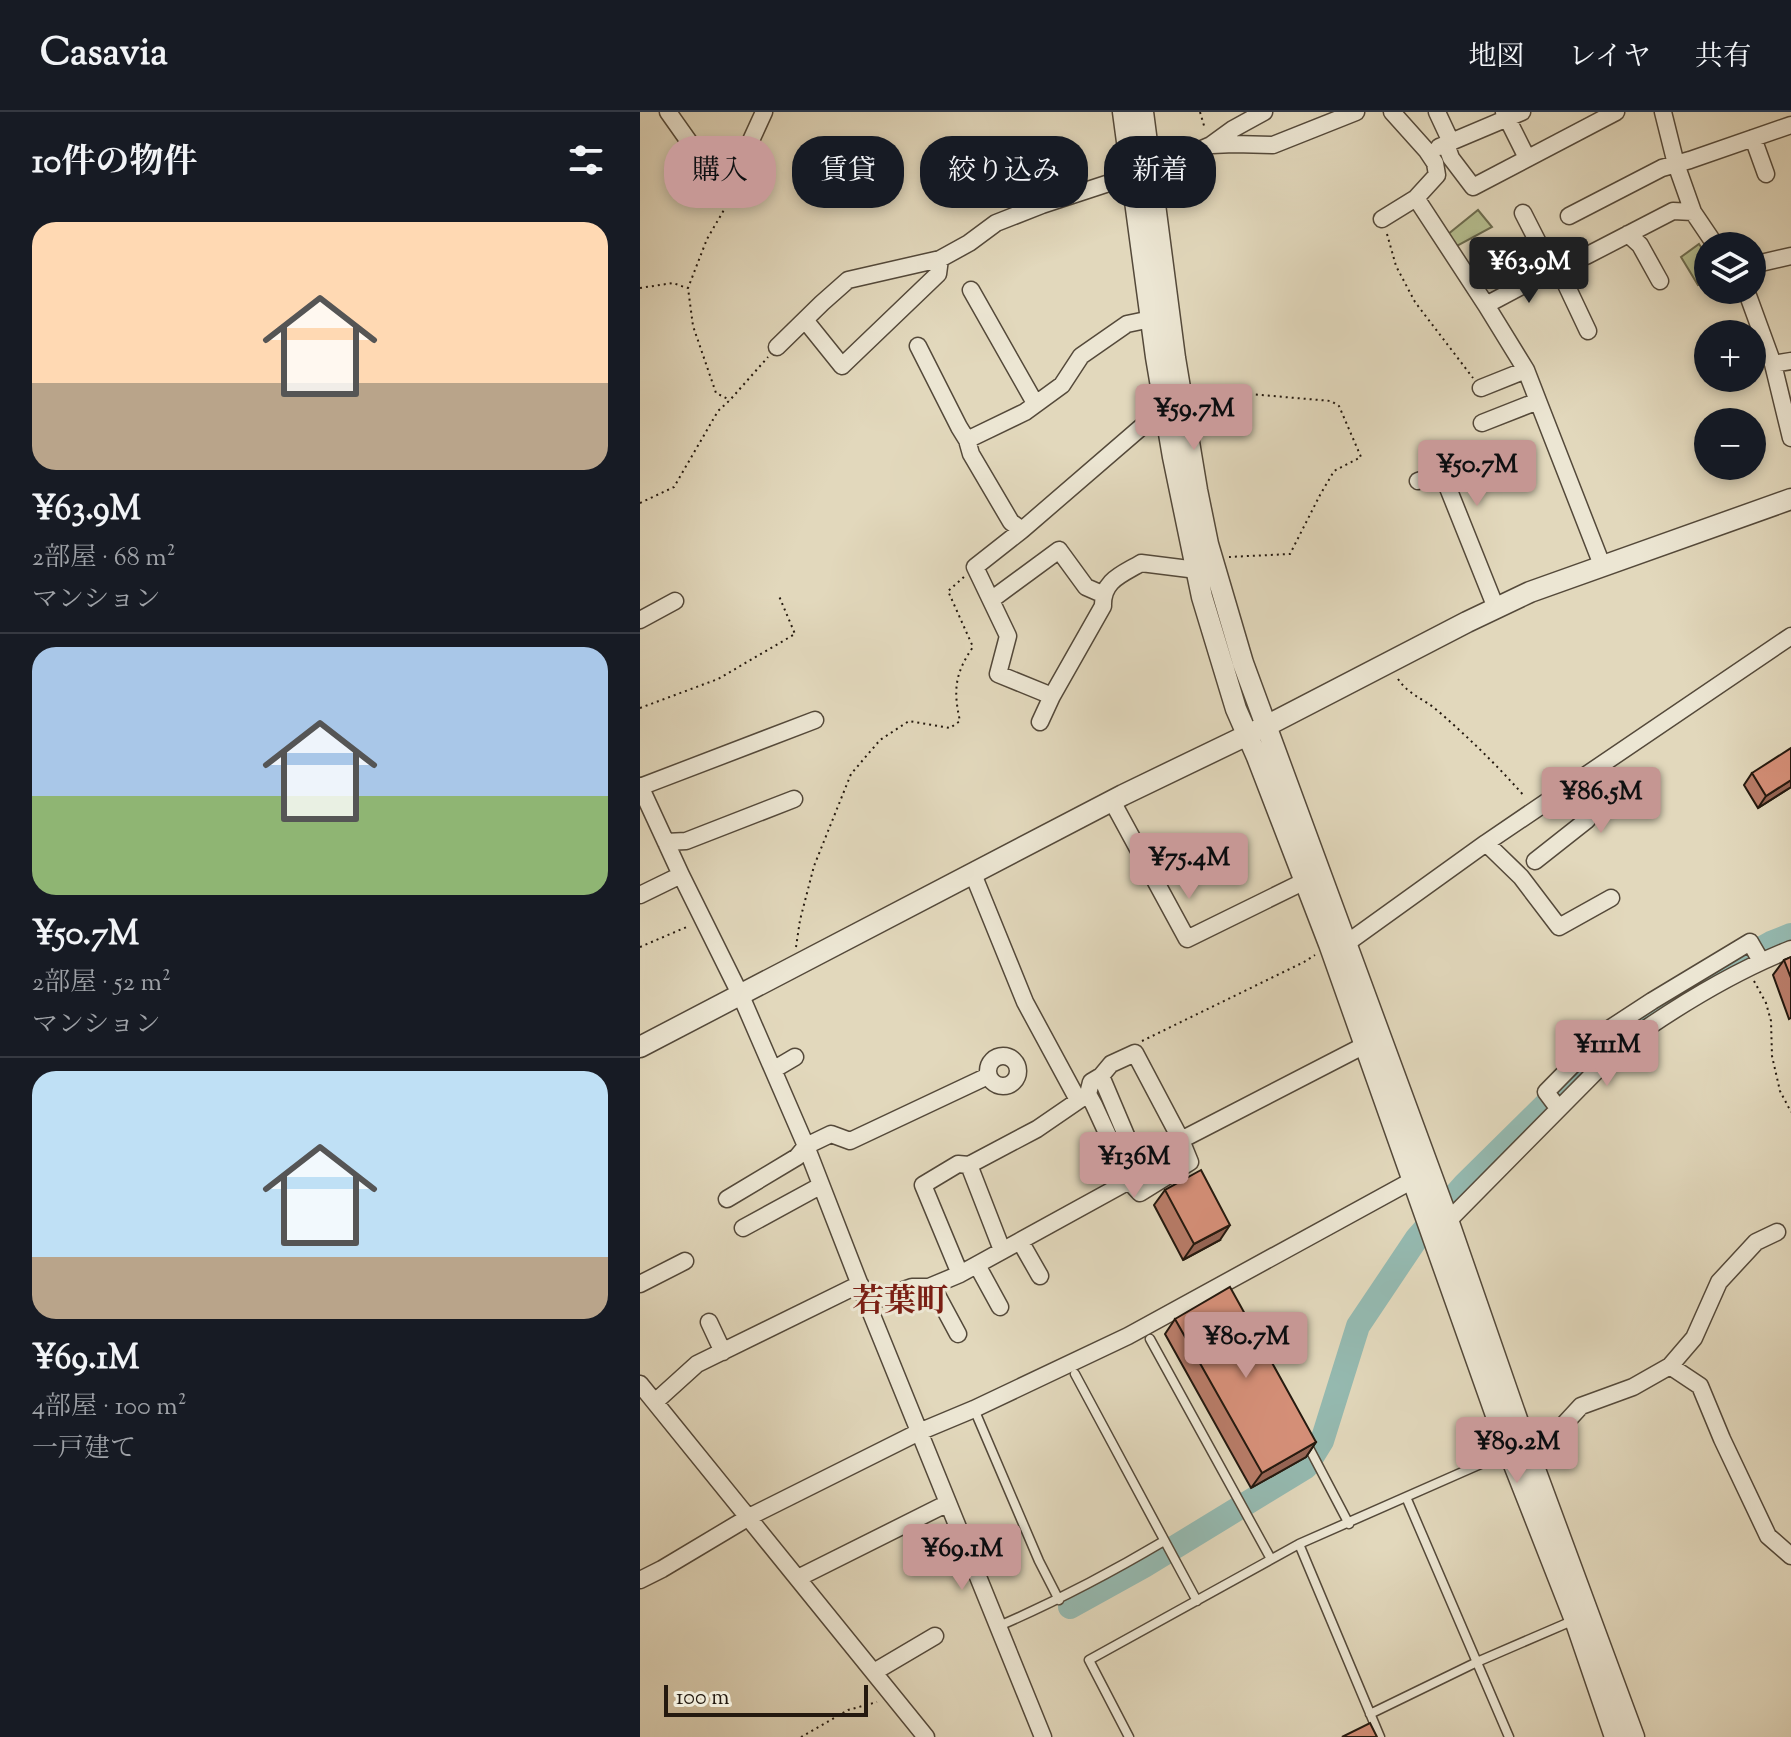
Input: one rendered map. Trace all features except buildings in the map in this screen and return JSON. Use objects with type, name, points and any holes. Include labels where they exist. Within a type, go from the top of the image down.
[{"type":"street","points":[[668,112],[685,136]]},
{"type":"street","points":[[753,136],[764,112]]},
{"type":"street","points":[[1123,112],[1126,136]]},
{"type":"street","points":[[1143,112],[1146,136]]},
{"type":"street","points":[[1216,141],[1264,112]]},
{"type":"street","points":[[1216,145],[1273,145],[1356,112]]},
{"type":"street","points":[[1382,219],[1416,198],[1437,175],[1435,163],[1427,151],[1392,112]]},
{"type":"street","points":[[1437,112],[1451,158],[1473,187],[1616,112]]},
{"type":"street","points":[[1663,112],[1676,164],[1693,212],[1707,232]]},
{"type":"street","points":[[1427,151],[1511,114],[1527,158]]},
{"type":"street","points":[[1569,216],[1662,168],[1791,125]]},
{"type":"street","points":[[1753,138],[1766,174]]},
{"type":"street","points":[[777,347],[848,280],[940,259],[996,223],[1104,185]]},
{"type":"street","points":[[1416,198],[1526,370],[1602,565]]},
{"type":"street","points":[[1135,208],[1166,415],[1205,564],[1268,725],[1347,943],[1437,1219],[1615,1737]]},
{"type":"street","points":[[1156,208],[1197,490],[1205,564],[1202,597],[1236,709],[1305,881],[1413,1180],[1437,1219]]},
{"type":"street","points":[[1586,256],[1673,211],[1693,212]]},
{"type":"street","points":[[1523,213],[1552,270],[1562,276],[1588,331]]},
{"type":"street","points":[[1628,234],[1640,245],[1660,281]]},
{"type":"street","points":[[1766,262],[1791,256]]},
{"type":"street","points":[[809,325],[842,366],[938,274],[940,259]]},
{"type":"street","points":[[1486,305],[1552,270]]},
{"type":"street","points":[[971,290],[1035,403]]},
{"type":"street","points":[[1752,304],[1773,364],[1791,438]]},
{"type":"street","points":[[967,440],[1025,412],[1062,385],[1081,356],[1127,324],[1151,319]]},
{"type":"street","points":[[918,346],[967,440],[971,454],[1011,522],[1022,530]]},
{"type":"street","points":[[1773,364],[1791,361]]},
{"type":"street","points":[[1481,388],[1526,370]]},
{"type":"street","points":[[1482,423],[1538,401]]},
{"type":"street","points":[[1052,696],[998,674],[1008,636],[975,567],[1153,417],[1166,415]]},
{"type":"street","points":[[1418,481],[1442,473],[1496,608]]},
{"type":"street","points":[[640,1047],[1112,801],[1496,608],[1602,565],[1791,499]]},
{"type":"street","points":[[991,600],[1059,550],[1086,587],[1102,594]]},
{"type":"street","points":[[1040,722],[1103,606],[1102,594],[1109,583],[1141,563],[1205,564]]},
{"type":"street","points":[[640,620],[675,601]]},
{"type":"street","points":[[1347,943],[1486,843],[1791,636]]},
{"type":"street","points":[[815,720],[640,786],[647,821],[666,842],[705,919],[806,1146],[1043,1737]]},
{"type":"street","points":[[1535,861],[1587,820],[1562,791]]},
{"type":"street","points":[[666,842],[686,841],[794,799]]},
{"type":"street","points":[[1112,801],[1187,939],[1305,881]]},
{"type":"street","points":[[1486,843],[1521,877],[1559,927],[1611,898]]},
{"type":"street","points":[[960,1274],[923,1185],[958,1164],[969,1165],[1037,1129],[1083,1097],[1091,1082],[1111,1064],[1135,1053],[1190,1162],[1140,1193],[1129,1181],[1083,1097],[1025,1002],[973,874]]},
{"type":"street","points":[[640,895],[681,875]]},
{"type":"street","points":[[1437,1219],[1621,1046],[1750,942],[1756,963]]},
{"type":"street","points":[[1557,1108],[1546,1092],[1606,1031],[1642,1007],[1791,949]]},
{"type":"street","points":[[1642,1007],[1654,1022]]},
{"type":"street","points":[[1181,1140],[1365,1045]]},
{"type":"street","points":[[1586,1052],[1600,1065]]},
{"type":"street","points":[[773,1070],[795,1057]]},
{"type":"street","points":[[727,1199],[797,1157],[806,1146],[831,1134],[850,1141],[988,1076]]},
{"type":"street","points":[[867,1303],[912,1287],[929,1287],[960,1274],[1142,1173],[1101,1076]]},
{"type":"street","points":[[969,1165],[1002,1250]]},
{"type":"street","points":[[640,1580],[749,1517],[919,1432],[1224,1290],[1413,1180]]},
{"type":"street","points":[[743,1228],[820,1186]]},
{"type":"street","points":[[1517,1448],[1557,1432],[1581,1406],[1633,1387],[1670,1366],[1694,1338],[1719,1282],[1756,1242],[1777,1232]]},
{"type":"street","points":[[1020,1241],[1040,1276]]},
{"type":"street","points":[[640,1284],[685,1261]]},
{"type":"street","points":[[977,1265],[1000,1307]]},
{"type":"street","points":[[655,1402],[697,1364],[860,1284]]},
{"type":"street","points":[[929,1287],[937,1295],[958,1334]]},
{"type":"street","points":[[709,1322],[723,1352]]},
{"type":"street","points":[[1670,1366],[1700,1386],[1768,1536],[1791,1556]]},
{"type":"street","points":[[640,1384],[926,1737]]},
{"type":"street","points":[[1517,1448],[1634,1737]]},
{"type":"street","points":[[798,1578],[948,1503]]},
{"type":"street","points":[[874,1672],[935,1636]]},
{"type":"lane","points":[[1150,1339],[1271,1559]]},
{"type":"lane","points":[[1075,1374],[1197,1601]]},
{"type":"lane","points":[[974,1409],[1039,1561],[1059,1600]]},
{"type":"lane","points":[[1301,1434],[1349,1524]]},
{"type":"lane","points":[[1129,1737],[1089,1660],[1299,1544],[1517,1448]]},
{"type":"lane","points":[[1406,1497],[1509,1737]]},
{"type":"lane","points":[[998,1627],[1059,1600],[1165,1541]]},
{"type":"lane","points":[[1299,1544],[1380,1737]]},
{"type":"lane","points":[[1370,1714],[1477,1662],[1575,1620]]},
{"type":"path","points":[[1200,112],[1208,136]]},
{"type":"path","points":[[725,208],[707,239],[688,288],[693,326],[716,393],[730,400]]},
{"type":"path","points":[[1382,219],[1396,266],[1415,302],[1481,388]]},
{"type":"path","points":[[640,288],[673,283],[688,288]]},
{"type":"path","points":[[640,503],[674,487],[718,411],[777,347]]},
{"type":"path","points":[[1180,386],[1200,385],[1214,391],[1331,401],[1339,406],[1361,457],[1334,471],[1290,554],[1205,564]]},
{"type":"path","points":[[793,968],[800,920],[814,866],[851,774],[880,740],[909,721],[950,728],[960,721],[956,702],[960,666],[973,647],[948,591],[975,567]]},
{"type":"path","points":[[640,708],[718,679],[795,634],[779,596]]},
{"type":"path","points":[[1394,673],[1406,691],[1433,707],[1493,761],[1536,809]]},
{"type":"path","points":[[640,947],[705,919]]},
{"type":"path","points":[[1136,1044],[1321,952]]},
{"type":"path","points":[[1756,963],[1771,1021],[1772,1056],[1780,1091],[1791,1112]]},
{"type":"path","points":[[801,1737],[848,1710],[894,1697]]},
{"type":"green space","points":[[1478,210],[1492,227],[1455,247],[1447,235]]},
{"type":"green space","points":[[1694,248],[1694,278],[1681,257]]},
{"type":"waterway","points":[[1070,1607],[1144,1566],[1306,1467],[1322,1441],[1358,1326],[1417,1238],[1465,1184],[1613,1038],[1671,998],[1791,935]]},
{"type":"district","name":"若葉町","points":[[900,1303]]}]
